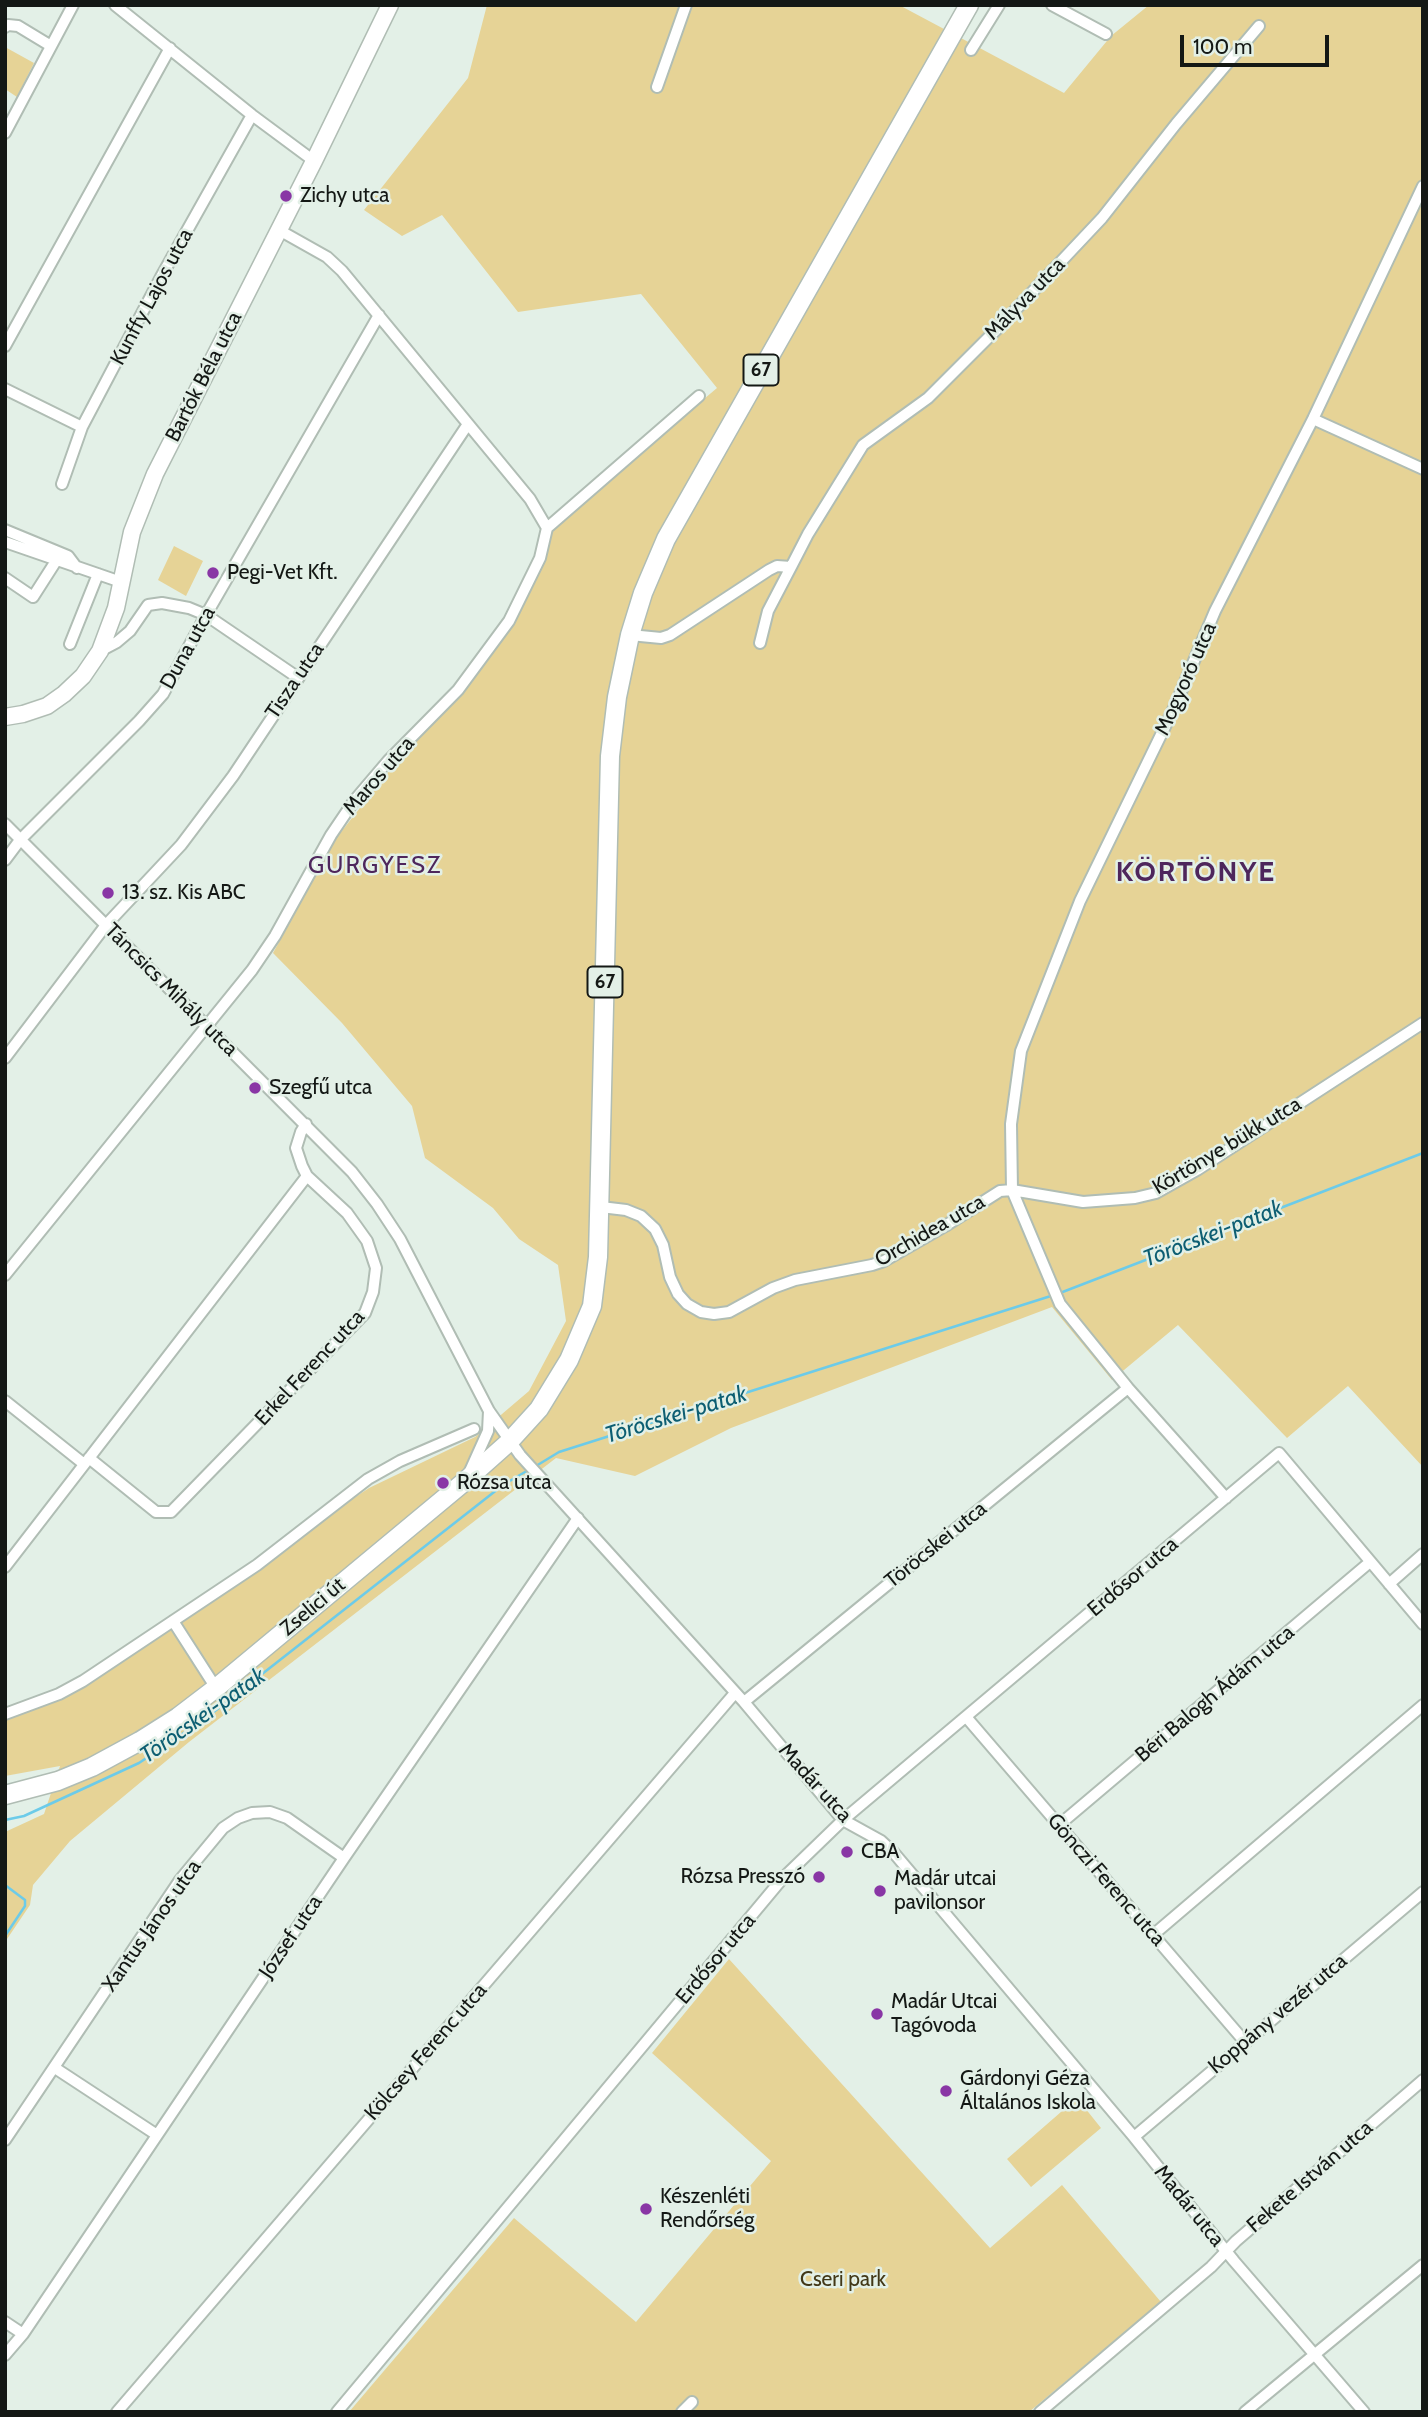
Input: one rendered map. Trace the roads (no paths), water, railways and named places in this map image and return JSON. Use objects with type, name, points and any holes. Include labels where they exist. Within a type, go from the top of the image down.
[{"type":"main road","name":"67","points":[[464,1482],[514,1449],[569,1360],[592,1306],[601,1207],[610,756],[617,697],[629,635],[643,593],[666,539],[969,5]]},
{"type":"main road","name":"Zselici út","points":[[5,1795],[58,1781],[92,1766],[178,1717],[464,1482]]},
{"type":"street","points":[[5,133],[73,5]]},
{"type":"street","points":[[115,5],[314,161]]},
{"type":"street","name":"Bartók Béla utca","points":[[5,717],[23,715],[47,706],[83,676],[100,650],[110,628],[132,532],[151,484],[390,5]]},
{"type":"street","points":[[657,88],[686,5]]},
{"type":"street","points":[[971,50],[999,5]]},
{"type":"street","points":[[1052,5],[1106,34]]},
{"type":"street","points":[[5,27],[18,26],[51,46]]},
{"type":"street","name":"Mályva utca","points":[[760,643],[768,611],[808,534],[863,444],[928,398],[1004,323],[1102,218],[1176,124],[1259,26]]},
{"type":"street","points":[[5,346],[170,48]]},
{"type":"street","name":"Kunffy Lajos utca","points":[[62,484],[82,428],[161,277],[252,115]]},
{"type":"street","name":"Mogyoró utca","points":[[1012,1190],[1011,1124],[1021,1051],[1080,901],[1175,706],[1215,611],[1313,419],[1423,186]]},
{"type":"street","points":[[279,230],[327,257],[342,271],[530,499],[547,528],[699,396]]},
{"type":"street","name":"Duna utca","points":[[5,860],[20,840],[163,694],[379,315]]},
{"type":"street","points":[[5,389],[82,428]]},
{"type":"street","points":[[1313,419],[1423,469]]},
{"type":"street","name":"Tisza utca","points":[[5,1058],[106,925],[181,845],[233,776],[468,424]]},
{"type":"street","name":"Maros utca","points":[[5,1275],[252,971],[275,936],[331,835],[354,801],[388,761],[457,690],[509,621],[540,558],[547,528]]},
{"type":"street","points":[[5,530],[68,556],[77,568]]},
{"type":"street","points":[[5,542],[121,582]]},
{"type":"street","points":[[5,578],[33,597],[56,561]]},
{"type":"street","points":[[629,635],[661,638],[670,635],[769,570],[777,566],[791,567]]},
{"type":"street","points":[[70,644],[98,574]]},
{"type":"street","points":[[100,650],[117,642],[130,631],[148,605],[162,603],[189,608],[206,615],[298,677]]},
{"type":"street","name":"Táncsics Mihály utca","points":[[5,824],[352,1172],[400,1239],[489,1411],[514,1449]]},
{"type":"street","name":"Körtönye bükk utca","points":[[1012,1190],[1083,1202],[1135,1198],[1156,1193],[1423,1023]]},
{"type":"street","points":[[5,1567],[307,1176],[296,1148],[306,1124]]},
{"type":"street","name":"Erkel Ferenc utca","points":[[87,1461],[156,1512],[171,1512],[365,1314],[373,1292],[376,1268],[367,1241],[347,1213],[307,1176]]},
{"type":"street","name":"Orchidea utca","points":[[601,1207],[626,1210],[642,1216],[655,1229],[663,1245],[670,1277],[678,1293],[687,1304],[701,1312],[714,1314],[729,1311],[795,1280],[884,1261],[945,1226],[989,1196],[1012,1190],[1060,1304],[1128,1388],[1226,1498]]},
{"type":"street","name":"Töröcskei utca","points":[[744,1702],[1128,1388]]},
{"type":"street","points":[[5,1401],[87,1461]]},
{"type":"street","points":[[464,1482],[488,1432],[489,1411]]},
{"type":"street","points":[[5,1714],[83,1682],[257,1564],[368,1479],[400,1461],[474,1429]]},
{"type":"street","name":"Madár utca","points":[[514,1449],[744,1702],[843,1820],[881,1841],[894,1853],[1134,2137],[1226,2252],[1364,2412]]},
{"type":"street","name":"Erdősor utca","points":[[337,2412],[782,1879],[843,1820],[1279,1453],[1370,1562]]},
{"type":"street","name":"József utca","points":[[5,2355],[23,2334],[344,1858],[578,1518]]},
{"type":"street","points":[[1389,1584],[1423,1554]]},
{"type":"street","points":[[1370,1562],[1423,1624]]},
{"type":"street","name":"Béri Balogh Ádám utca","points":[[1059,1825],[1370,1562]]},
{"type":"street","points":[[173,1621],[216,1688]]},
{"type":"street","name":"Kölcsey Ferenc utca","points":[[117,2412],[735,1693]]},
{"type":"street","points":[[1153,1935],[1423,1705]]},
{"type":"street","name":"Gönczi Ferenc utca","points":[[967,1718],[1245,2042]]},
{"type":"street","name":"Xantus János utca","points":[[5,2140],[180,1880],[223,1828],[252,1813],[270,1812],[287,1818],[344,1858]]},
{"type":"street","name":"Koppány vezér utca","points":[[1134,2137],[1423,1892]]},
{"type":"street","points":[[55,2068],[157,2135]]},
{"type":"street","name":"Fekete István utca","points":[[1040,2412],[1423,2080]]},
{"type":"street","points":[[1245,2412],[1423,2265]]},
{"type":"street","points":[[5,2322],[23,2334]]},
{"type":"street","points":[[682,2412],[692,2402]]},
{"type":"waterway","name":"Töröcskei-patak","points":[[1060,1293],[1423,1153]]},
{"type":"waterway","name":"Töröcskei-patak","points":[[536,1466],[559,1452],[1054,1295]]},
{"type":"waterway","name":"Töröcskei-patak","points":[[5,1820],[24,1816],[139,1763],[206,1718],[503,1485],[530,1469]]},
{"type":"waterway","points":[[5,1885],[25,1900],[25,1906],[5,1936]]},
{"type":"place","name":"Zichy utca","points":[[286,196]]},
{"type":"place","name":"Pegi-Vet Kft.","points":[[213,573]]},
{"type":"place","name":"13. sz. Kis ABC","points":[[108,893]]},
{"type":"place","name":"Szegfű utca","points":[[255,1088]]},
{"type":"place","name":"Rózsa utca","points":[[443,1483]]},
{"type":"place","name":"CBA","points":[[847,1852]]},
{"type":"place","name":"Rózsa Presszó","points":[[819,1877]]},
{"type":"place","name":"Madár utcai pavilonsor","points":[[880,1891]]},
{"type":"place","name":"Madár Utcai Tagóvoda","points":[[877,2014]]},
{"type":"place","name":"Gárdonyi Géza Általános Iskola","points":[[946,2091]]},
{"type":"place","name":"Készenléti Rendőrség","points":[[646,2209]]},
{"type":"district","name":"GURGYESZ","points":[[375,866]]},
{"type":"district","name":"KÖRTÖNYE","points":[[1196,873]]},
{"type":"park label","name":"Cseri park","points":[[843,2280]]}]
